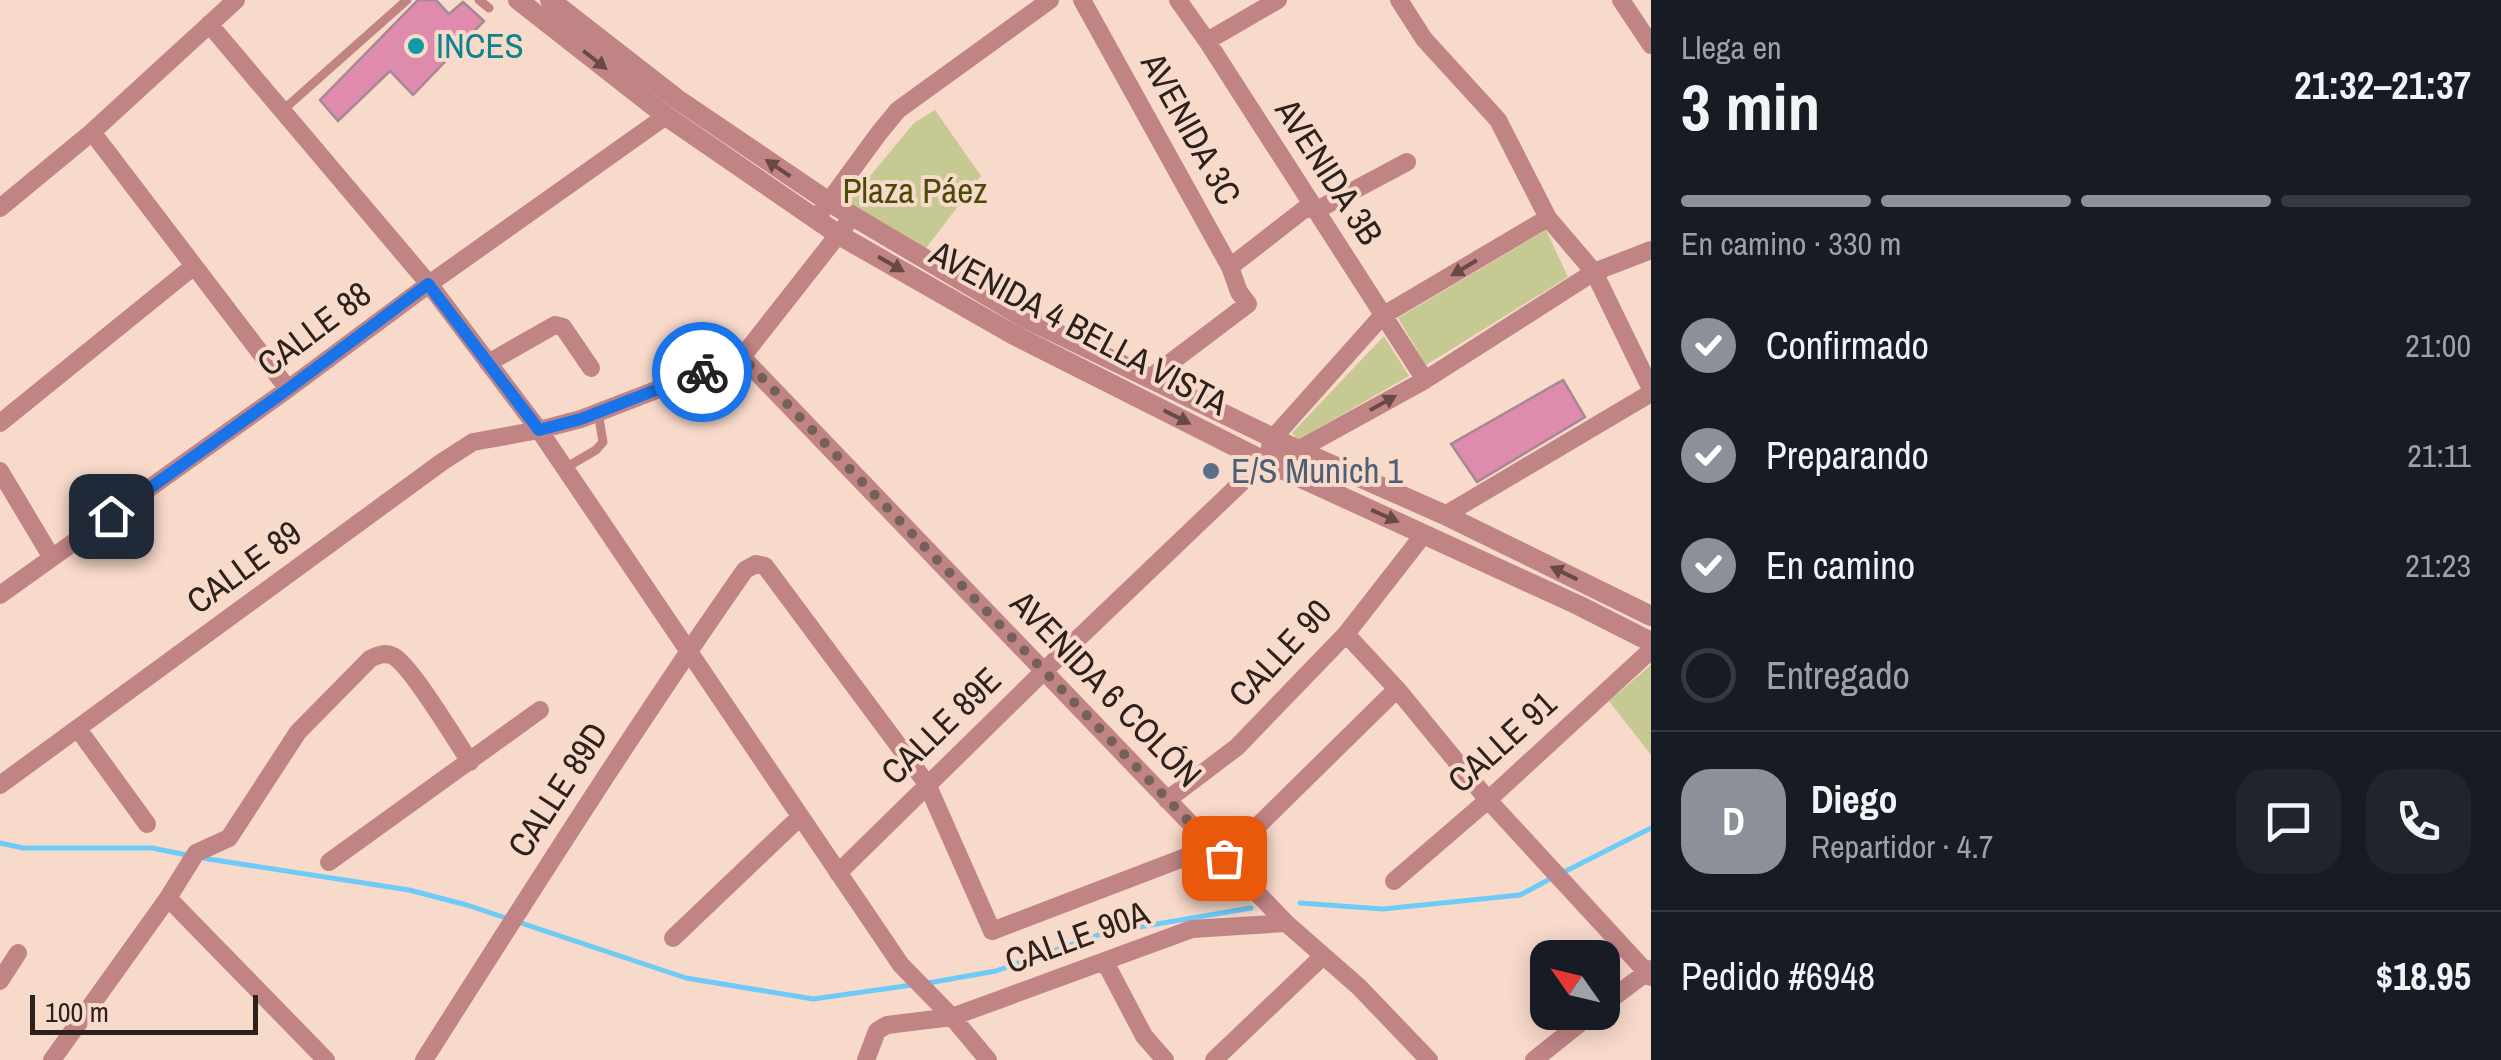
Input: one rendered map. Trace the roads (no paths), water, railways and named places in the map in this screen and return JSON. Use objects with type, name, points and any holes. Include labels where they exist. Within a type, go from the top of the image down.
[{"type":"street","points":[[0,208],[92,132],[236,0]]},
{"type":"street","name":"AVENIDA 4 BELLA VISTA","points":[[518,0],[666,116],[822,210],[852,216],[1023,316],[1651,616]]},
{"type":"street","name":"AVENIDA 4 BELLA VISTA","points":[[550,0],[822,210],[839,235],[1014,335],[1264,462],[1651,642]]},
{"type":"street","points":[[822,210],[898,110],[1050,0]]},
{"type":"street","name":"AVENIDA 3C","points":[[1082,0],[1248,304],[1150,378]]},
{"type":"street","name":"AVENIDA 3B","points":[[1178,0],[1425,380]]},
{"type":"street","points":[[1207,41],[1278,0]]},
{"type":"street","points":[[1399,0],[1424,39],[1498,120],[1548,218],[1594,272],[1651,391],[1444,514]]},
{"type":"street","points":[[1621,0],[1651,45]]},
{"type":"street","points":[[209,24],[428,284],[539,430],[902,964],[988,1060]]},
{"type":"street","name":"CALLE 88","points":[[0,595],[666,116]]},
{"type":"street","points":[[92,132],[288,389]]},
{"type":"street","points":[[1230,267],[1313,208],[1407,162]]},
{"type":"street","points":[[742,357],[852,216]]},
{"type":"street","points":[[1264,462],[1274,437],[1382,316],[1548,218]]},
{"type":"street","points":[[1264,462],[1298,450],[1425,380],[1594,272],[1651,250]]},
{"type":"street","points":[[0,423],[194,266]]},
{"type":"street","points":[[488,363],[555,325],[563,328],[591,368]]},
{"type":"street","name":"CALLE 89","points":[[0,786],[473,442],[539,430],[598,412],[742,357]]},
{"type":"street","name":"AVENIDA 6 COLÓN","points":[[742,357],[1286,923],[1359,988],[1429,1060]]},
{"type":"street","name":"CALLE 89E","points":[[838,873],[1264,462]]},
{"type":"street","points":[[0,471],[52,558]]},
{"type":"street","name":"CALLE 90","points":[[1167,800],[1237,747],[1346,634],[1424,534]]},
{"type":"street","name":"CALLE 89D","points":[[424,1060],[689,650],[746,570],[756,564],[765,566],[927,784]]},
{"type":"street","points":[[1346,634],[1397,688],[1546,865],[1649,973],[1620,993]]},
{"type":"street","name":"CALLE 91","points":[[1394,881],[1651,650]]},
{"type":"street","points":[[52,1060],[196,853],[230,838],[298,732],[370,659],[389,654],[406,666],[470,762]]},
{"type":"street","points":[[927,784],[992,931],[1218,852],[1397,688]]},
{"type":"street","points":[[329,862],[540,710]]},
{"type":"street","points":[[78,729],[148,824]]},
{"type":"street","points":[[673,938],[800,817]]},
{"type":"street","points":[[168,898],[317,1057]]},
{"type":"street","name":"CALLE 90A","points":[[866,1060],[877,1031],[888,1025],[1105,962],[1192,929],[1286,923]]},
{"type":"street","points":[[0,982],[18,953]]},
{"type":"street","points":[[1214,1060],[1323,956]]},
{"type":"street","points":[[1105,962],[1144,1036],[1165,1060]]},
{"type":"street","points":[[1534,1060],[1572,1030]]},
{"type":"lane","points":[[283,110],[407,0]]},
{"type":"lane","points":[[479,0],[489,8]]},
{"type":"lane","points":[[565,468],[603,442],[598,412]]},
{"type":"waterway","points":[[1562,873],[1651,828]]},
{"type":"waterway","points":[[0,843],[23,848],[152,848],[192,856]]},
{"type":"waterway","points":[[202,858],[409,890],[467,905],[686,978],[813,999],[912,985]]},
{"type":"waterway","points":[[1300,903],[1383,909],[1520,895],[1552,878]]},
{"type":"waterway","points":[[928,983],[996,971],[1104,933],[1251,908]]},
{"type":"place","name":"INCES","points":[[416,46]]},
{"type":"place","name":"E/S Munich 1","points":[[1211,471]]},
{"type":"park label","name":"Plaza Páez","points":[[915,191]]}]
